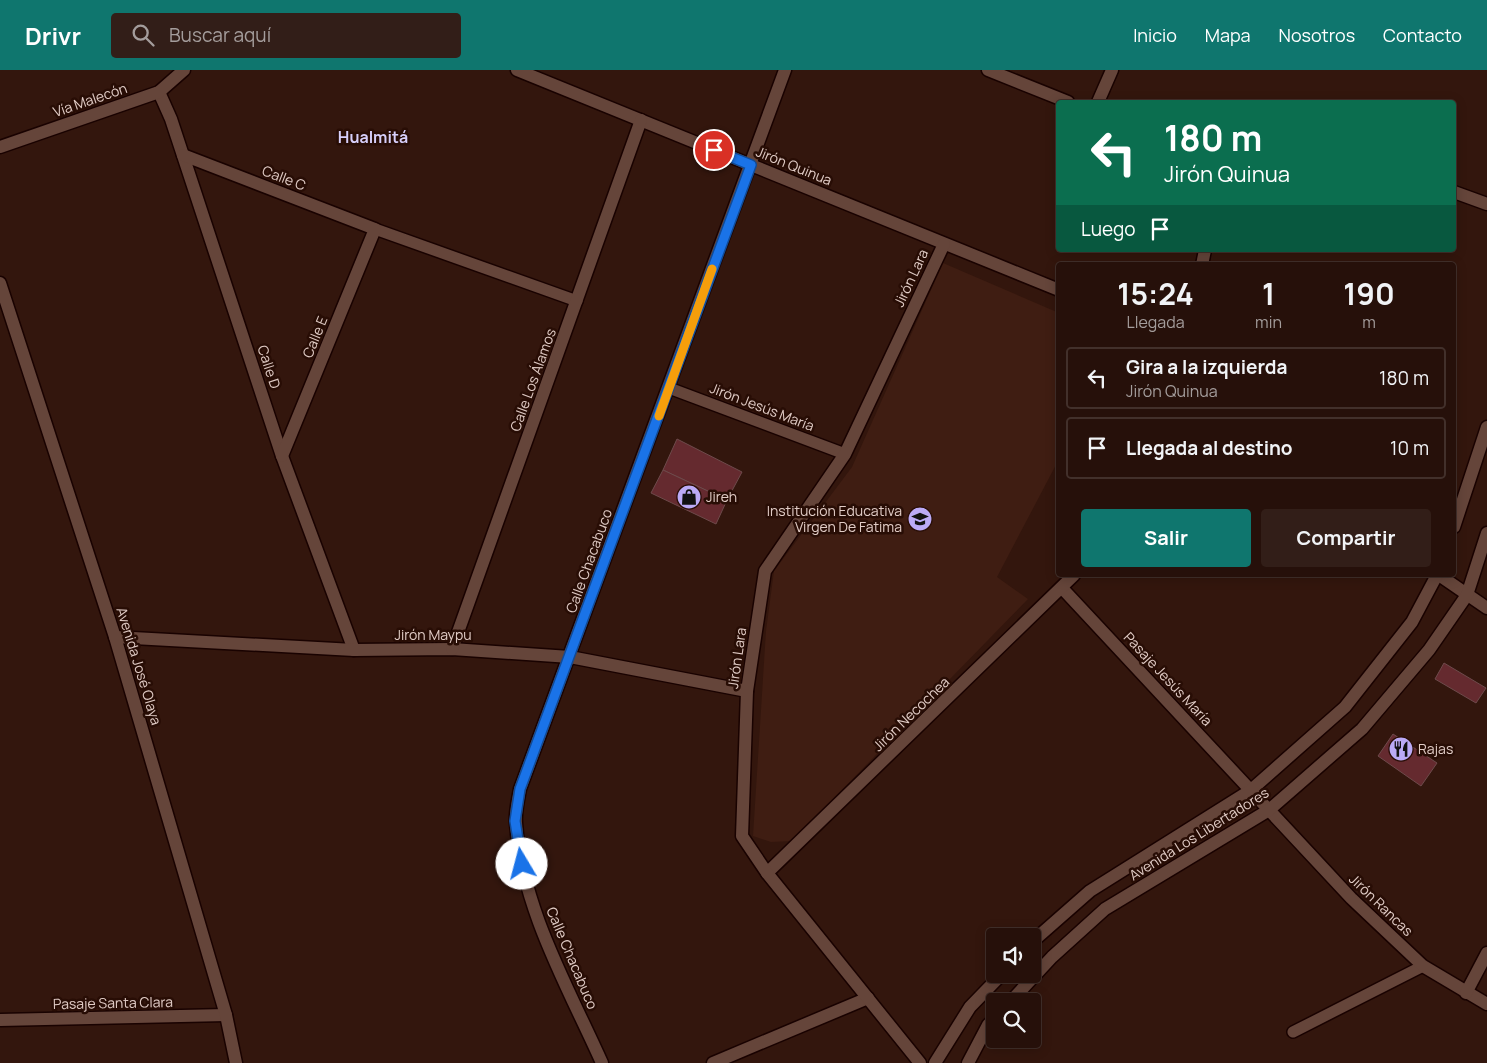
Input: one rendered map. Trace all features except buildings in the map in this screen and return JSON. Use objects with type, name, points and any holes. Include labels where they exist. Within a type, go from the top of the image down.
[{"type":"street","name":"Vía Malecón","points":[[0,147],[159,92],[184,70]]},
{"type":"street","name":"Jirón Quinua","points":[[517,70],[1056,289]]},
{"type":"street","name":"Calle Chacabuco","points":[[602,1063],[537,920],[522,864],[515,821],[520,789],[785,70]]},
{"type":"street","points":[[988,70],[1063,100]]},
{"type":"street","points":[[1099,100],[1112,70]]},
{"type":"street","name":"Calle D","points":[[159,92],[171,118],[282,456],[354,650]]},
{"type":"street","name":"Calle Los Álamos","points":[[452,649],[641,120]]},
{"type":"street","name":"Calle C","points":[[183,155],[375,229]]},
{"type":"street","points":[[1456,193],[1487,204]]},
{"type":"street","name":"Calle E","points":[[282,456],[375,229]]},
{"type":"street","name":"Jirón Lara","points":[[920,1063],[767,873],[742,836],[747,691],[765,572],[845,454],[944,244]]},
{"type":"street","name":"Avenida José Olaya","points":[[0,283],[115,637],[226,1015],[236,1063]]},
{"type":"street","points":[[1456,520],[1487,427]]},
{"type":"street","name":"Avenida Los Libertadores","points":[[1018,993],[1052,957],[1105,909],[1269,810],[1362,729],[1429,650],[1467,596],[1487,533]]},
{"type":"street","name":"Jirón Necochea","points":[[767,873],[1072,577]]},
{"type":"street","name":"Avenida Los Libertadores","points":[[1041,934],[1090,891],[1251,790],[1345,707],[1412,622],[1437,577]]},
{"type":"street","points":[[1441,577],[1487,608]]},
{"type":"street","name":"Pasaje Jesús María","points":[[1062,588],[1269,810]]},
{"type":"street","name":"Jirón Maypu","points":[[115,637],[354,650],[452,649],[570,657],[747,691]]},
{"type":"street","name":"Jirón Rancas","points":[[1269,810],[1351,898],[1423,966],[1487,1004]]},
{"type":"street","points":[[1466,993],[1487,953]]},
{"type":"street","points":[[935,1063],[970,1006],[993,983]]},
{"type":"street","points":[[713,1063],[868,998]]},
{"type":"street","name":"Pasaje Santa Clara","points":[[0,1020],[226,1015]]},
{"type":"street","points":[[968,1063],[986,1029]]},
{"type":"lane","points":[[375,229],[577,301]]},
{"type":"lane","name":"Jirón Jesús María","points":[[669,388],[845,454]]},
{"type":"lane","points":[[1293,1032],[1423,966]]},
{"type":"shaded area","name":"Institución Educativa Virgen De Fatima","points":[[943,263],[1056,312],[1056,465],[997,577],[1028,599],[792,841],[771,842],[753,836],[766,631],[774,571],[852,467]]},
{"type":"slow traffic","points":[[659,416],[712,269]]},
{"type":"place","name":"Jireh","points":[[689,497]]},
{"type":"place","name":"Institución Educativa Virgen De Fatima","points":[[920,519]]},
{"type":"place","name":"Rajas","points":[[1401,749]]},
{"type":"district","name":"Hualmitá","points":[[373,137]]},
{"type":"route","points":[[522,864],[515,821],[520,789],[751,165],[714,150]]}]
